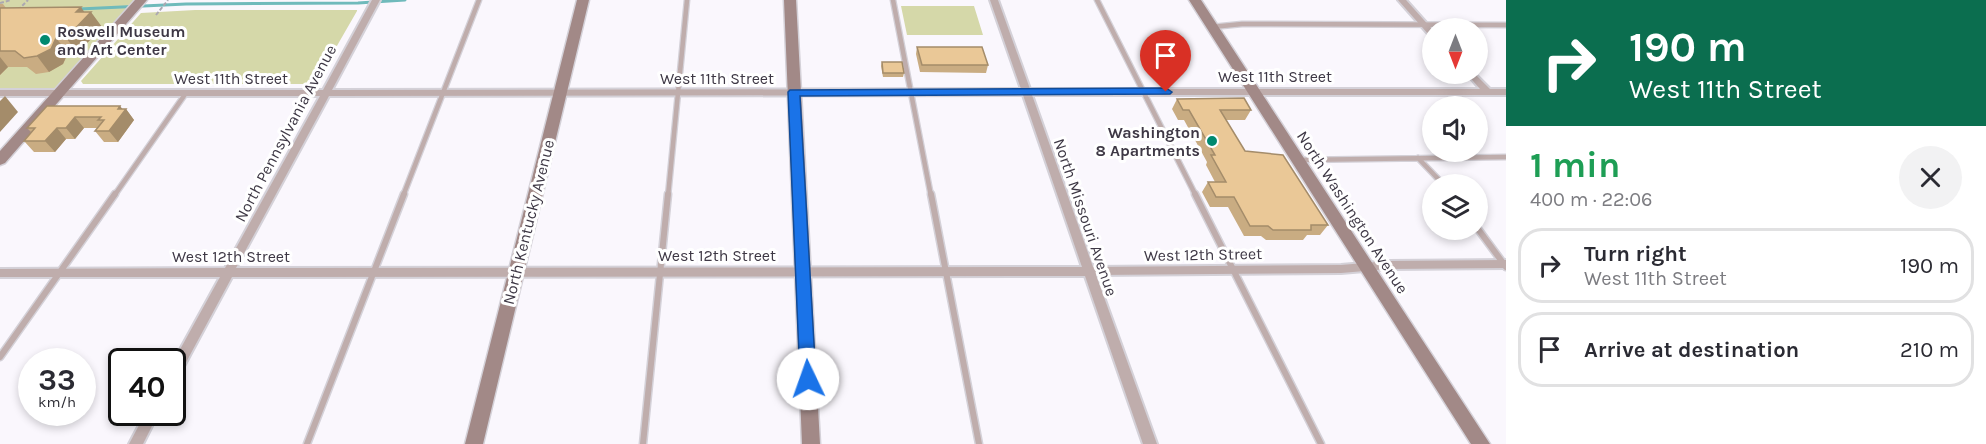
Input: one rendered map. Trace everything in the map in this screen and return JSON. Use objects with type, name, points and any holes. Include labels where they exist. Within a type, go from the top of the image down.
[{"type":"street","points":[[0,160],[140,0]]},
{"type":"street","name":"North Kentucky Avenue","points":[[474,444],[583,0]]},
{"type":"street","points":[[790,0],[811,444]]},
{"type":"street","name":"North Missouri Avenue","points":[[994,0],[1150,444]]},
{"type":"street","name":"North Washington Avenue","points":[[1195,0],[1252,92],[1368,266],[1481,444]]},
{"type":"street","points":[[1402,0],[1422,21]]},
{"type":"street","name":"North Pennsylvania Avenue","points":[[186,351],[373,4]]},
{"type":"street","points":[[1480,84],[1488,92]]},
{"type":"street","name":"West 11th Street","points":[[0,93],[1506,92]]},
{"type":"street","name":"West 12th Street","points":[[0,273],[945,272],[1341,269],[1368,266],[1505,265]]},
{"type":"street","points":[[136,444],[146,426]]},
{"type":"lane","points":[[307,444],[479,0]]},
{"type":"lane","points":[[643,444],[687,0]]},
{"type":"lane","points":[[893,0],[979,444]]},
{"type":"lane","points":[[1097,0],[1321,444]]},
{"type":"lane","points":[[1212,27],[1242,24],[1422,24]]},
{"type":"lane","points":[[1488,25],[1506,25]]},
{"type":"lane","points":[[0,357],[186,93]]},
{"type":"lane","points":[[1298,160],[1506,157]]},
{"type":"lane","points":[[1418,158],[1433,174]]},
{"type":"lane","points":[[1486,240],[1505,265]]},
{"type":"path","points":[[0,3],[11,0]]},
{"type":"path","points":[[14,14],[28,0]]},
{"type":"path","points":[[157,13],[168,0]]},
{"type":"green space","points":[[0,0],[141,0],[58,93],[0,93]]},
{"type":"green space","points":[[901,6],[974,6],[983,35],[907,35]]},
{"type":"green space","points":[[195,10],[357,11],[315,84],[83,84],[81,81],[141,13]]},
{"type":"building","points":[[81,7],[76,12],[91,12],[66,38],[56,38],[51,49],[37,56],[24,58],[15,51],[0,51],[0,8]]},
{"type":"building","points":[[917,47],[982,47],[988,65],[922,65]]},
{"type":"building","points":[[882,62],[902,62],[904,73],[883,73]]},
{"type":"building","points":[[1244,98],[1251,110],[1220,110],[1245,151],[1283,155],[1328,225],[1311,225],[1311,230],[1273,230],[1268,226],[1250,226],[1234,197],[1216,197],[1208,182],[1226,182],[1211,155],[1215,155],[1189,110],[1183,110],[1177,99]]},
{"type":"building","points":[[47,106],[120,106],[118,109],[126,109],[109,131],[95,131],[104,120],[98,120],[101,117],[75,117],[66,128],[57,128],[45,141],[24,141],[35,128],[27,128]]},
{"type":"waterway","points":[[79,9],[186,4],[358,3],[405,0]]},
{"type":"place","name":"Roswell Museum and Art Center","points":[[45,40]]},
{"type":"place","name":"Washington 8 Apartments","points":[[1212,141]]},
{"type":"route","points":[[808,379],[794,92],[1166,92]]}]
